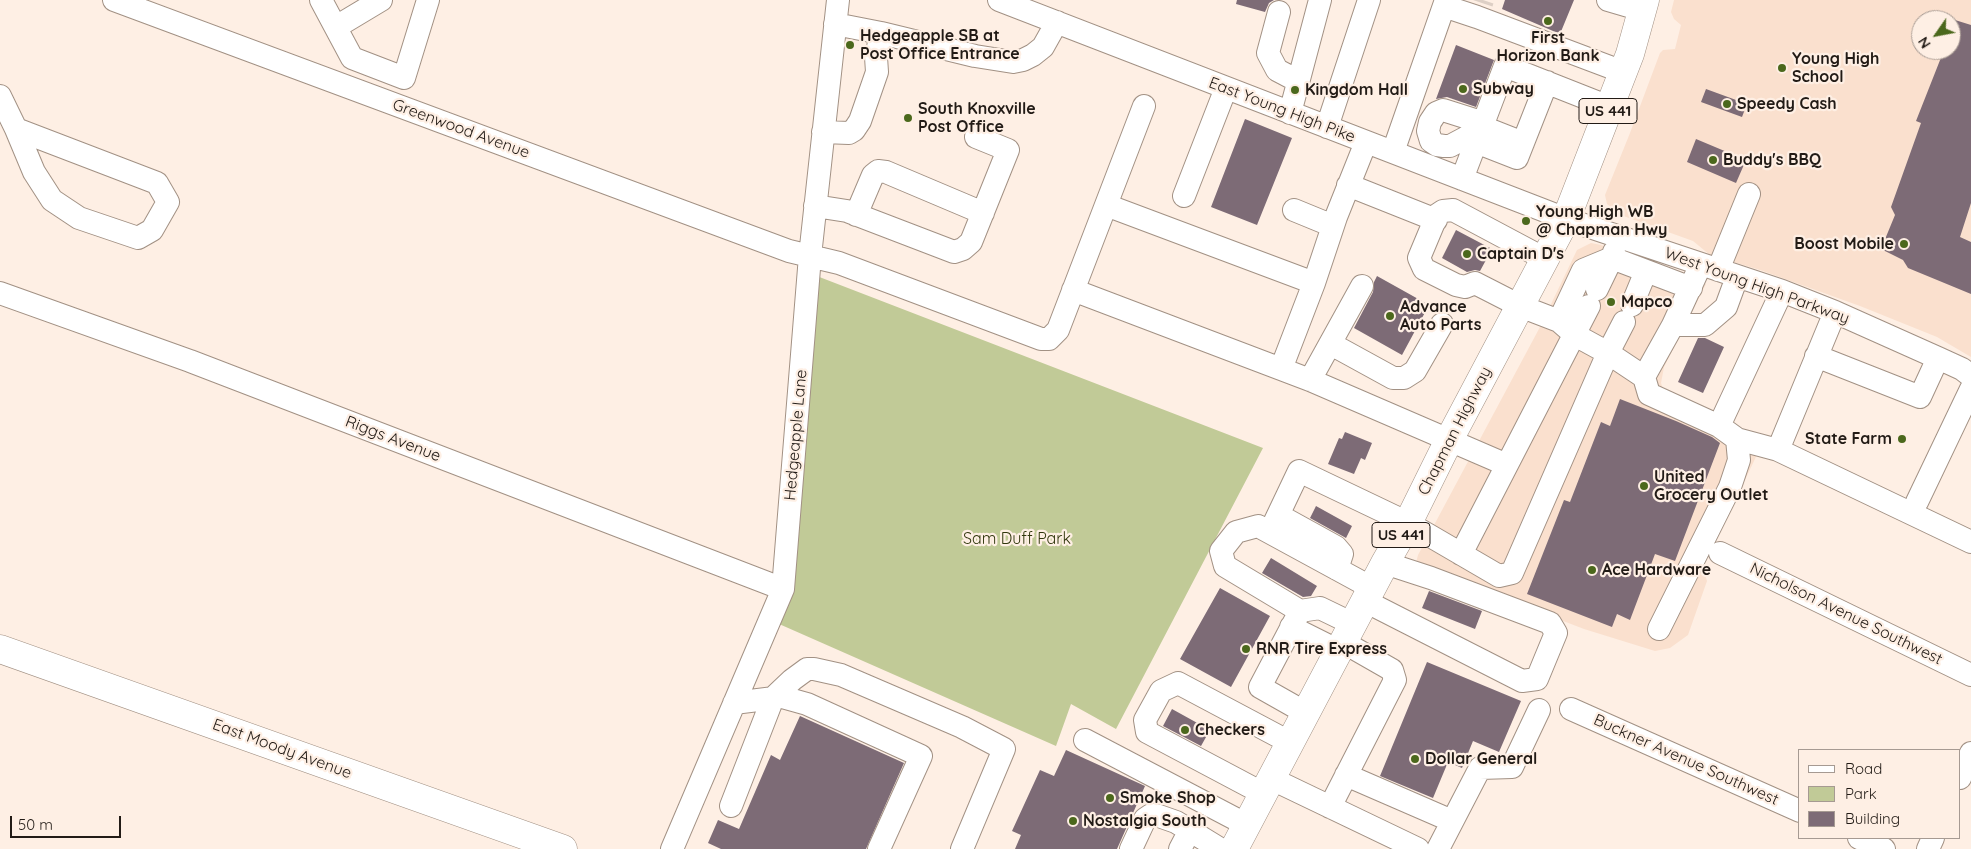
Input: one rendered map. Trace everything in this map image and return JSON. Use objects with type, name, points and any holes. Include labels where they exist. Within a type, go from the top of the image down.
[{"type":"main road","name":"Chapman Highway","points":[[1239,843],[1566,220],[1623,72],[1643,5]]},
{"type":"main road","name":"East Moody Avenue","points":[[0,649],[563,849]]},
{"type":"street","name":"Greenwood Avenue","points":[[114,0],[780,248],[839,263],[1041,339],[1049,338],[1058,330],[1073,290]]},
{"type":"street","points":[[322,0],[352,58],[404,78],[428,0]]},
{"type":"street","points":[[336,27],[381,0]]},
{"type":"street","name":"Hedgeapple Lane","points":[[672,849],[783,589],[810,256],[838,0]]},
{"type":"street","name":"East Young High Pike","points":[[999,0],[1566,220]]},
{"type":"street","points":[[1290,113],[1320,0]]},
{"type":"street","points":[[1327,127],[1369,0]]},
{"type":"street","points":[[1608,0],[1643,5]]},
{"type":"street","points":[[1393,152],[1445,3],[1480,10],[1623,72]]},
{"type":"street","points":[[1279,12],[1268,53],[1277,70],[1298,81]]},
{"type":"street","points":[[835,24],[975,56],[1013,62],[1034,55],[1043,47],[1057,22]]},
{"type":"street","points":[[823,132],[849,133],[854,130],[860,120],[877,72],[876,57],[881,33]]},
{"type":"street","points":[[344,86],[352,58]]},
{"type":"street","points":[[1462,179],[1505,66],[1609,107]]},
{"type":"street","points":[[1481,131],[1520,150],[1547,82]]},
{"type":"street","points":[[1184,196],[1226,88]]},
{"type":"street","points":[[0,96],[34,172],[52,200],[79,218],[138,238],[152,230],[168,202],[157,183],[16,129]]},
{"type":"street","points":[[1144,106],[1073,290],[1310,380],[1507,465]]},
{"type":"street","points":[[815,206],[847,211],[954,252],[963,249],[971,242],[1008,150],[976,137]]},
{"type":"street","points":[[1281,369],[1314,283],[1348,185],[1366,142]]},
{"type":"street","points":[[856,215],[873,175],[878,171],[886,172],[983,213]]},
{"type":"street","points":[[1348,185],[1436,220]]},
{"type":"street","points":[[1673,325],[1705,325],[1726,307],[1719,270],[1749,194]]},
{"type":"street","points":[[1106,205],[1314,283]]},
{"type":"street","points":[[1294,210],[1333,226]]},
{"type":"street","points":[[1475,283],[1465,287],[1456,285],[1424,269],[1421,263],[1419,258],[1437,216],[1443,211],[1454,210],[1545,259]]},
{"type":"street","name":"West Young High Parkway","points":[[1566,220],[1616,248],[1719,270],[1782,291],[1835,312],[1938,358],[1962,369],[1971,376]]},
{"type":"street","points":[[1503,238],[1491,239],[1458,221],[1449,223],[1444,227],[1433,240],[1430,252],[1436,261],[1475,283],[1567,328],[1608,353],[1644,377],[1649,394],[1728,433],[1778,450],[1971,542]]},
{"type":"street","points":[[1616,248],[1646,271],[1692,288]]},
{"type":"street","points":[[1567,328],[1593,297],[1616,248]]},
{"type":"street","points":[[1461,554],[1507,465],[1567,328],[1584,270],[1616,248]]},
{"type":"street","points":[[1644,377],[1692,288],[1719,270]]},
{"type":"street","points":[[1274,524],[1299,471],[1408,524],[1499,576],[1512,574],[1608,353],[1628,314],[1646,271]]},
{"type":"street","points":[[1310,380],[1362,286]]},
{"type":"street","points":[[1659,629],[1730,488],[1739,460],[1728,433],[1782,291]]},
{"type":"street","name":"Riggs Avenue","points":[[0,292],[200,364],[783,589]]},
{"type":"street","points":[[1778,450],[1835,312]]},
{"type":"street","points":[[1331,344],[1393,378],[1404,378],[1415,371],[1442,324]]},
{"type":"street","points":[[1816,356],[1920,398],[1938,358]]},
{"type":"street","points":[[1917,502],[1971,389]]},
{"type":"street","points":[[1330,807],[1395,680],[1392,670],[1354,621],[1337,569],[1274,524],[1236,532],[1222,551],[1225,566],[1295,619],[1354,621]]},
{"type":"street","name":"Nicholson Avenue Southwest","points":[[1720,553],[1971,675]]},
{"type":"street","points":[[1306,714],[1260,687],[1295,619],[1320,608],[1522,680],[1537,679],[1556,633],[1550,623],[1431,578],[1385,563]]},
{"type":"street","points":[[731,806],[773,698],[807,669],[823,671],[841,675],[962,727],[1004,749],[962,849]]},
{"type":"street","points":[[1132,765],[1147,732],[1145,720],[1160,691],[1178,682],[1291,743]]},
{"type":"street","points":[[734,703],[782,697],[807,704],[921,756],[879,849]]},
{"type":"street","name":"Buckner Avenue Southwest","points":[[1571,708],[1798,810]]},
{"type":"street","points":[[1438,849],[1480,768],[1512,768],[1539,710]]},
{"type":"street","points":[[1147,732],[1268,786],[1330,807],[1377,840],[1418,849]]},
{"type":"street","points":[[1085,740],[1132,765],[1239,843]]},
{"type":"street","points":[[1961,776],[1971,753]]},
{"type":"street","points":[[1346,775],[1452,821]]},
{"type":"street","points":[[1132,849],[1145,819],[1151,815],[1176,822],[1185,840],[1239,843]]},
{"type":"street","points":[[1861,839],[1884,849]]},
{"type":"shaded area","points":[[1674,0],[1971,0],[1971,357],[1937,337],[1860,306],[1760,270],[1710,255],[1693,241],[1618,214],[1607,204],[1605,195],[1660,53],[1663,50],[1675,49],[1681,25],[1674,19],[1671,12]]},
{"type":"shaded area","points":[[1591,243],[1706,284],[1664,367],[1661,383],[1664,392],[1763,442],[1717,539],[1711,541],[1702,553],[1703,568],[1707,581],[1688,635],[1670,648],[1655,651],[1584,629],[1416,563],[1418,555],[1540,327],[1577,250]]},
{"type":"green space","name":"Sam Duff Park","points":[[809,273],[1263,448],[1116,729],[1071,704],[1056,746],[770,620]]},
{"type":"building","points":[[1237,0],[1274,0],[1269,3],[1265,12],[1236,4]]},
{"type":"building","name":"First Horizon Bank","points":[[1505,0],[1574,0],[1560,34],[1502,9]]},
{"type":"building","points":[[1961,22],[1971,25],[1971,203],[1960,237],[1971,242],[1971,294],[1908,268],[1903,260],[1881,249],[1895,215],[1891,207],[1921,123],[1916,121],[1940,60],[1961,60]]},
{"type":"building","points":[[1456,45],[1494,60],[1476,107],[1447,97],[1436,99]]},
{"type":"building","points":[[1706,89],[1747,104],[1742,117],[1701,102]]},
{"type":"building","points":[[1245,119],[1292,138],[1257,225],[1211,207]]},
{"type":"building","points":[[1696,139],[1746,160],[1736,183],[1687,162]]},
{"type":"building","name":"Captain D's","points":[[1456,230],[1492,249],[1480,271],[1467,272],[1442,258]]},
{"type":"building","name":"Advance Auto Parts","points":[[1377,276],[1429,305],[1402,355],[1354,328],[1373,292]]},
{"type":"building","points":[[1698,338],[1705,338],[1724,347],[1703,393],[1678,382]]},
{"type":"building","points":[[1620,399],[1676,421],[1712,437],[1720,443],[1675,561],[1655,554],[1630,620],[1617,614],[1612,627],[1527,594],[1564,500],[1570,502],[1601,422],[1610,426]]},
{"type":"building","points":[[1345,432],[1372,443],[1365,460],[1361,458],[1354,474],[1328,464],[1339,438],[1342,439]]},
{"type":"building","points":[[1316,506],[1352,526],[1346,538],[1310,518]]},
{"type":"building","points":[[1271,558],[1317,586],[1311,596],[1303,597],[1262,573]]},
{"type":"building","points":[[1220,588],[1270,616],[1231,687],[1180,659]]},
{"type":"building","points":[[1429,591],[1482,611],[1475,629],[1422,608]]},
{"type":"building","points":[[1427,662],[1521,701],[1499,752],[1473,741],[1462,768],[1448,762],[1433,798],[1380,776]]},
{"type":"building","name":"Checkers","points":[[1172,709],[1210,730],[1201,746],[1163,726]]},
{"type":"building","points":[[800,716],[904,763],[866,849],[721,849],[708,843],[718,820],[739,829],[771,755],[780,760]]},
{"type":"building","points":[[1066,750],[1145,786],[1117,849],[1015,849],[1021,835],[1012,831],[1040,770],[1054,776]]},
{"type":"place","name":"First Horizon Bank","points":[[1548,21]]},
{"type":"place","name":"Hedgeapple SB at Post Office Entrance","points":[[850,45]]},
{"type":"place","name":"Young High School","points":[[1782,68]]},
{"type":"place","name":"Subway","points":[[1463,89]]},
{"type":"place","name":"Kingdom Hall","points":[[1295,90]]},
{"type":"place","name":"Speedy Cash","points":[[1727,104]]},
{"type":"place","name":"South Knoxville Post Office","points":[[908,118]]},
{"type":"place","name":"Buddy's BBQ","points":[[1713,160]]},
{"type":"place","name":"Young High WB @ Chapman Hwy","points":[[1526,221]]},
{"type":"place","name":"Boost Mobile","points":[[1904,244]]},
{"type":"place","name":"Captain D's","points":[[1467,254]]},
{"type":"place","name":"Mapco","points":[[1611,302]]},
{"type":"place","name":"Advance Auto Parts","points":[[1390,316]]},
{"type":"place","name":"State Farm","points":[[1902,439]]},
{"type":"place","name":"United Grocery Outlet","points":[[1644,486]]},
{"type":"place","name":"Ace Hardware","points":[[1592,570]]},
{"type":"place","name":"RNR Tire Express","points":[[1246,649]]},
{"type":"place","name":"Checkers","points":[[1185,730]]},
{"type":"place","name":"Dollar General","points":[[1415,759]]},
{"type":"place","name":"Smoke Shop","points":[[1110,798]]},
{"type":"place","name":"Nostalgia South","points":[[1073,821]]}]
